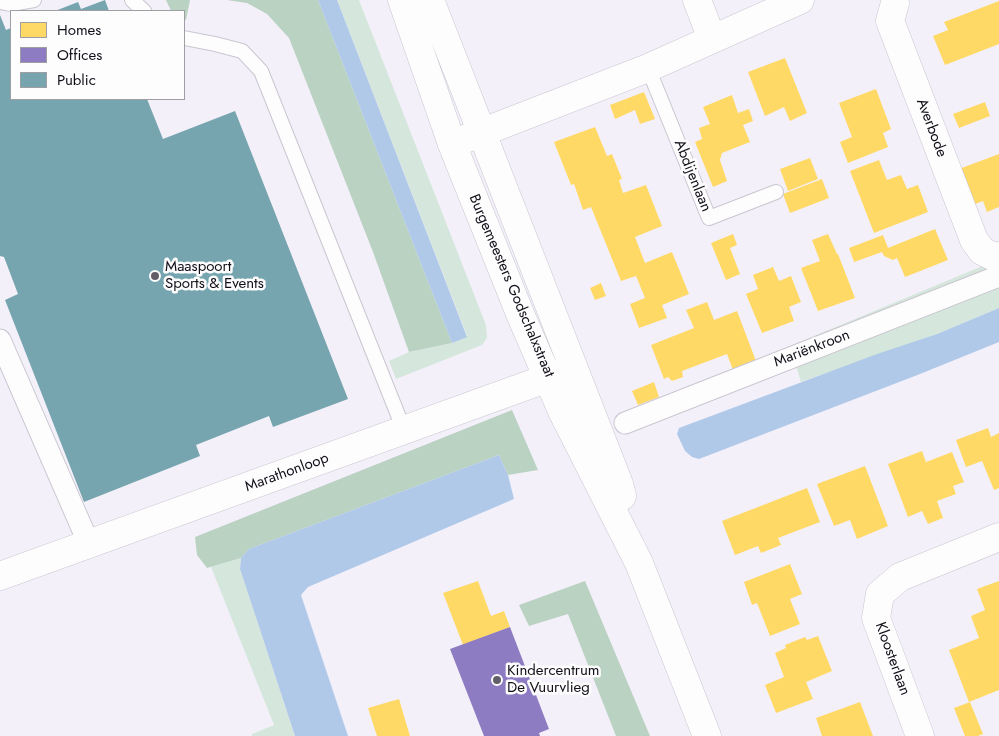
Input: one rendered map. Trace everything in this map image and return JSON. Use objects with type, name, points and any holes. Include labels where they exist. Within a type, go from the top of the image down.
[{"type":"street","name":"Burgemeesters Godschalxstraat","points":[[402,0],[452,144],[521,316],[561,373]]},
{"type":"street","name":"Burgemeesters Godschalxstraat","points":[[430,0],[483,132],[561,373],[562,411],[639,563],[706,736]]},
{"type":"street","points":[[697,0],[712,39]]},
{"type":"street","points":[[452,144],[648,68],[800,0]]},
{"type":"street","name":"Averbode","points":[[895,1],[890,22],[974,240],[990,253]]},
{"type":"street","name":"Mariënkroon","points":[[625,423],[999,276]]},
{"type":"street","points":[[0,340],[89,544]]},
{"type":"street","name":"Marathonloop","points":[[0,576],[561,373]]},
{"type":"street","name":"Kloosterlaan","points":[[920,736],[876,618],[880,594],[900,577],[999,537]]},
{"type":"lane","points":[[0,2],[11,4],[34,0]]},
{"type":"lane","points":[[132,0],[143,10]]},
{"type":"lane","points":[[185,38],[242,52],[262,71],[404,430]]},
{"type":"lane","name":"Abdijenlaan","points":[[648,68],[709,218],[776,192]]},
{"type":"green space","points":[[166,0],[190,0],[186,20],[185,10],[171,10]]},
{"type":"green space","points":[[227,0],[318,0],[452,343],[409,352],[373,252],[289,38],[267,14],[247,3]]},
{"type":"green space","points":[[337,0],[359,0],[486,325],[487,338],[482,345],[396,379],[389,361],[409,352],[452,343],[467,336]]},
{"type":"green space","points":[[999,263],[999,308],[937,334],[801,382],[790,346],[985,265]]},
{"type":"green space","points":[[512,410],[538,470],[508,475],[499,455],[249,549],[241,558],[207,568],[197,555],[195,537]]},
{"type":"green space","points":[[241,558],[240,569],[295,736],[252,736],[252,734],[274,725],[211,567]]},
{"type":"green space","points":[[585,581],[650,736],[616,736],[568,614],[529,626],[519,605]]},
{"type":"water","points":[[318,0],[337,0],[467,337],[452,343]]},
{"type":"water","points":[[999,308],[999,342],[920,374],[699,459],[692,457],[685,451],[677,434],[679,428],[877,354],[937,334]]},
{"type":"water","points":[[499,455],[508,475],[514,499],[308,587],[301,595],[348,736],[295,736],[240,569],[241,558],[249,549]]},
{"type":"building: Homes","points":[[999,1],[999,44],[945,65],[933,36],[948,30],[944,22]]},
{"type":"building: Homes","points":[[785,58],[807,113],[790,121],[784,107],[765,116],[748,72]]},
{"type":"building: Homes","points":[[876,89],[891,129],[883,133],[888,147],[848,163],[840,142],[852,137],[839,103]]},
{"type":"building: Homes","points":[[644,92],[655,119],[640,124],[635,110],[615,119],[610,105]]},
{"type":"building: Homes","points":[[732,95],[738,113],[749,109],[753,121],[743,125],[750,142],[722,153],[720,160],[727,181],[713,187],[695,142],[702,139],[699,128],[710,124],[703,107]]},
{"type":"building: Homes","points":[[985,102],[990,116],[959,128],[953,114]]},
{"type":"building: Homes","points":[[595,127],[607,156],[612,154],[622,179],[619,180],[623,193],[646,185],[662,226],[635,237],[645,263],[672,252],[689,294],[662,305],[667,318],[639,328],[630,304],[645,298],[636,276],[621,281],[591,207],[583,210],[574,184],[571,185],[554,142]]},
{"type":"building: Homes","points":[[999,154],[999,207],[987,212],[983,201],[973,205],[959,169]]},
{"type":"building: Homes","points":[[810,158],[818,179],[788,191],[780,169]]},
{"type":"building: Homes","points":[[879,160],[887,180],[901,175],[907,189],[918,185],[928,212],[874,233],[850,171]]},
{"type":"building: Homes","points":[[822,179],[829,198],[790,213],[783,194]]},
{"type":"building: Homes","points":[[935,229],[948,260],[905,277],[897,258],[893,260],[884,256],[882,252],[854,262],[849,248],[883,235],[888,248]]},
{"type":"building: Homes","points":[[733,234],[737,245],[730,248],[740,274],[726,280],[711,243]]},
{"type":"building: Homes","points":[[828,234],[855,298],[818,311],[801,268],[820,261],[812,240]]},
{"type":"building: Homes","points":[[773,267],[779,281],[791,276],[801,302],[789,307],[794,321],[762,333],[746,294],[758,289],[753,275]]},
{"type":"building: Homes","points":[[601,283],[606,296],[595,300],[590,288]]},
{"type":"building: Homes","points":[[707,302],[714,320],[737,311],[756,361],[733,370],[727,354],[682,371],[683,377],[672,381],[668,377],[664,379],[651,345],[694,328],[686,310]]},
{"type":"building: Homes","points":[[654,382],[659,397],[638,405],[632,391]]},
{"type":"building: Homes","points":[[988,428],[991,437],[999,433],[999,488],[994,490],[982,461],[966,467],[956,440]]},
{"type":"building: Homes","points":[[922,451],[926,462],[952,452],[964,482],[953,486],[956,494],[937,501],[943,518],[928,524],[922,511],[908,517],[888,464]]},
{"type":"building: Homes","points":[[865,466],[888,526],[857,539],[850,520],[834,526],[817,484]]},
{"type":"building: Homes","points":[[807,488],[820,522],[778,538],[781,545],[761,553],[758,546],[735,555],[722,521]]},
{"type":"building: Homes","points":[[790,564],[802,594],[790,599],[800,624],[770,636],[757,603],[752,605],[744,582]]},
{"type":"building: Homes","points":[[478,581],[491,616],[504,611],[510,627],[463,645],[443,593]]},
{"type":"building: Homes","points":[[999,581],[999,690],[969,702],[949,650],[979,638],[971,616],[985,610],[977,589]]},
{"type":"building: Homes","points":[[818,636],[832,671],[806,682],[813,699],[776,713],[765,685],[784,677],[775,653],[786,648],[785,645],[805,637],[807,640]]},
{"type":"building: Homes","points":[[399,699],[410,736],[377,736],[368,708]]},
{"type":"building: Homes","points":[[860,702],[873,736],[822,736],[816,718]]},
{"type":"building: Homes","points":[[970,702],[983,734],[978,736],[965,736],[954,708]]},
{"type":"building: Offices","name":"Kindercentrum De Vuurvlieg","points":[[510,627],[549,729],[539,733],[540,736],[484,736],[450,649]]},
{"type":"building: Public","points":[[105,0],[109,10],[58,10],[78,2],[81,9]]},
{"type":"building: Public","name":"Maaspoort Sports & Events","points":[[0,15],[6,30],[10,28],[10,100],[147,100],[163,139],[235,111],[348,399],[273,427],[269,416],[196,445],[200,456],[84,502],[5,300],[18,294],[4,257],[0,256]]},
{"type":"place","name":"Maaspoort Sports & Events","points":[[155,276]]},
{"type":"place","name":"Kindercentrum De Vuurvlieg","points":[[497,680]]}]
